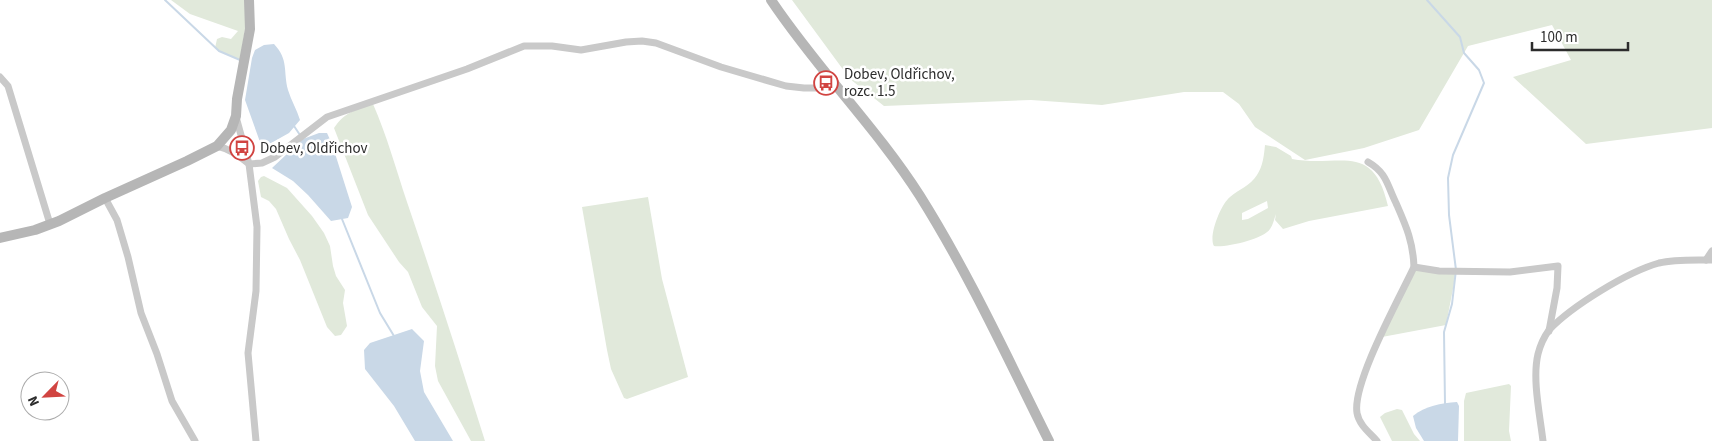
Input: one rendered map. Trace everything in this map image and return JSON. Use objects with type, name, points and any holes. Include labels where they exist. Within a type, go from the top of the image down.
[{"type":"main road","points":[[0,238],[35,230],[50,224],[217,146],[231,130],[236,116],[238,91],[250,28],[249,0]]},
{"type":"main road","points":[[771,0],[803,45],[887,148],[920,196],[959,263],[1049,441]]},
{"type":"street","points":[[217,146],[239,155],[249,164],[262,163],[275,157],[328,117],[467,69],[524,46],[552,46],[581,50],[642,41],[656,43],[721,67],[786,86],[820,88],[833,83]]},
{"type":"street","points":[[0,77],[8,86],[50,224]]},
{"type":"street","points":[[236,116],[249,164],[257,227],[256,291],[248,353],[256,441]]},
{"type":"street","points":[[1368,162],[1383,173],[1388,182],[1409,232],[1414,257],[1414,267],[1383,328],[1357,401],[1360,421],[1377,441]]},
{"type":"street","points":[[105,198],[117,220],[141,313],[157,354],[172,402],[195,441]]},
{"type":"street","points":[[1549,331],[1580,305],[1623,277],[1661,262],[1709,260],[1712,251]]},
{"type":"street","points":[[1414,267],[1439,271],[1510,272],[1558,266],[1557,288],[1549,331],[1540,347],[1537,361],[1537,389],[1543,441]]},
{"type":"shaded area","points":[[171,0],[245,0],[245,29],[240,60],[215,48],[217,39],[222,37],[231,39],[238,31],[190,14]]},
{"type":"shaded area","points":[[792,0],[1712,0],[1712,128],[1586,144],[1513,77],[1571,60],[1552,25],[1468,46],[1419,130],[1364,148],[1305,160],[1255,127],[1239,104],[1223,92],[1184,92],[1102,105],[1031,100],[884,106],[850,79]]},
{"type":"shaded area","points":[[373,104],[383,128],[485,441],[471,441],[438,381],[435,366],[437,326],[422,307],[408,272],[399,262],[368,215],[334,128],[346,115]]},
{"type":"shaded area","points":[[1265,145],[1276,147],[1291,156],[1292,159],[1309,161],[1339,160],[1363,164],[1373,172],[1381,185],[1388,206],[1309,221],[1283,229],[1275,220],[1276,214],[1273,224],[1266,233],[1235,244],[1214,246],[1214,228],[1223,206],[1230,197],[1248,185],[1257,175],[1262,164]],"holes":[[[1267,201],[1268,208],[1248,219],[1242,220],[1242,213]]]},
{"type":"shaded area","points":[[264,176],[287,188],[312,216],[324,233],[330,246],[336,276],[345,290],[343,303],[347,326],[341,335],[335,336],[327,327],[300,260],[276,209],[269,201],[261,197],[258,181]]},
{"type":"shaded area","points":[[648,197],[662,279],[688,377],[627,399],[624,398],[611,369],[582,207]]},
{"type":"shaded area","points":[[1416,269],[1456,273],[1446,325],[1382,337]]},
{"type":"shaded area","points":[[1509,384],[1511,386],[1509,431],[1511,441],[1464,441],[1464,401],[1466,393]]},
{"type":"shaded area","points":[[1397,409],[1402,410],[1414,434],[1420,441],[1392,441],[1380,417]]},
{"type":"water","points":[[274,44],[282,55],[288,90],[300,120],[289,133],[264,147],[260,142],[245,100],[255,50],[264,45]]},
{"type":"water","points":[[319,133],[327,133],[332,144],[352,207],[348,218],[331,221],[293,181],[272,168],[303,139]]},
{"type":"water","points":[[412,329],[424,341],[420,371],[424,392],[453,441],[415,441],[394,406],[365,369],[364,350],[370,343]]},
{"type":"water","points":[[1457,402],[1459,406],[1458,441],[1424,441],[1416,428],[1413,416],[1434,406]]},
{"type":"waterway","points":[[165,0],[219,51],[240,60]]},
{"type":"waterway","points":[[1427,0],[1460,37],[1464,53],[1479,70],[1484,83],[1453,155],[1448,178],[1449,215],[1456,270],[1452,304],[1444,332],[1445,404]]},
{"type":"waterway","points":[[294,126],[300,135]]},
{"type":"waterway","points":[[342,219],[380,313],[394,336]]},
{"type":"place","name":"Dobev, Oldřichov, rozc. 1.5","points":[[826,83]]},
{"type":"place","name":"Dobev, Oldřichov","points":[[242,148]]}]
